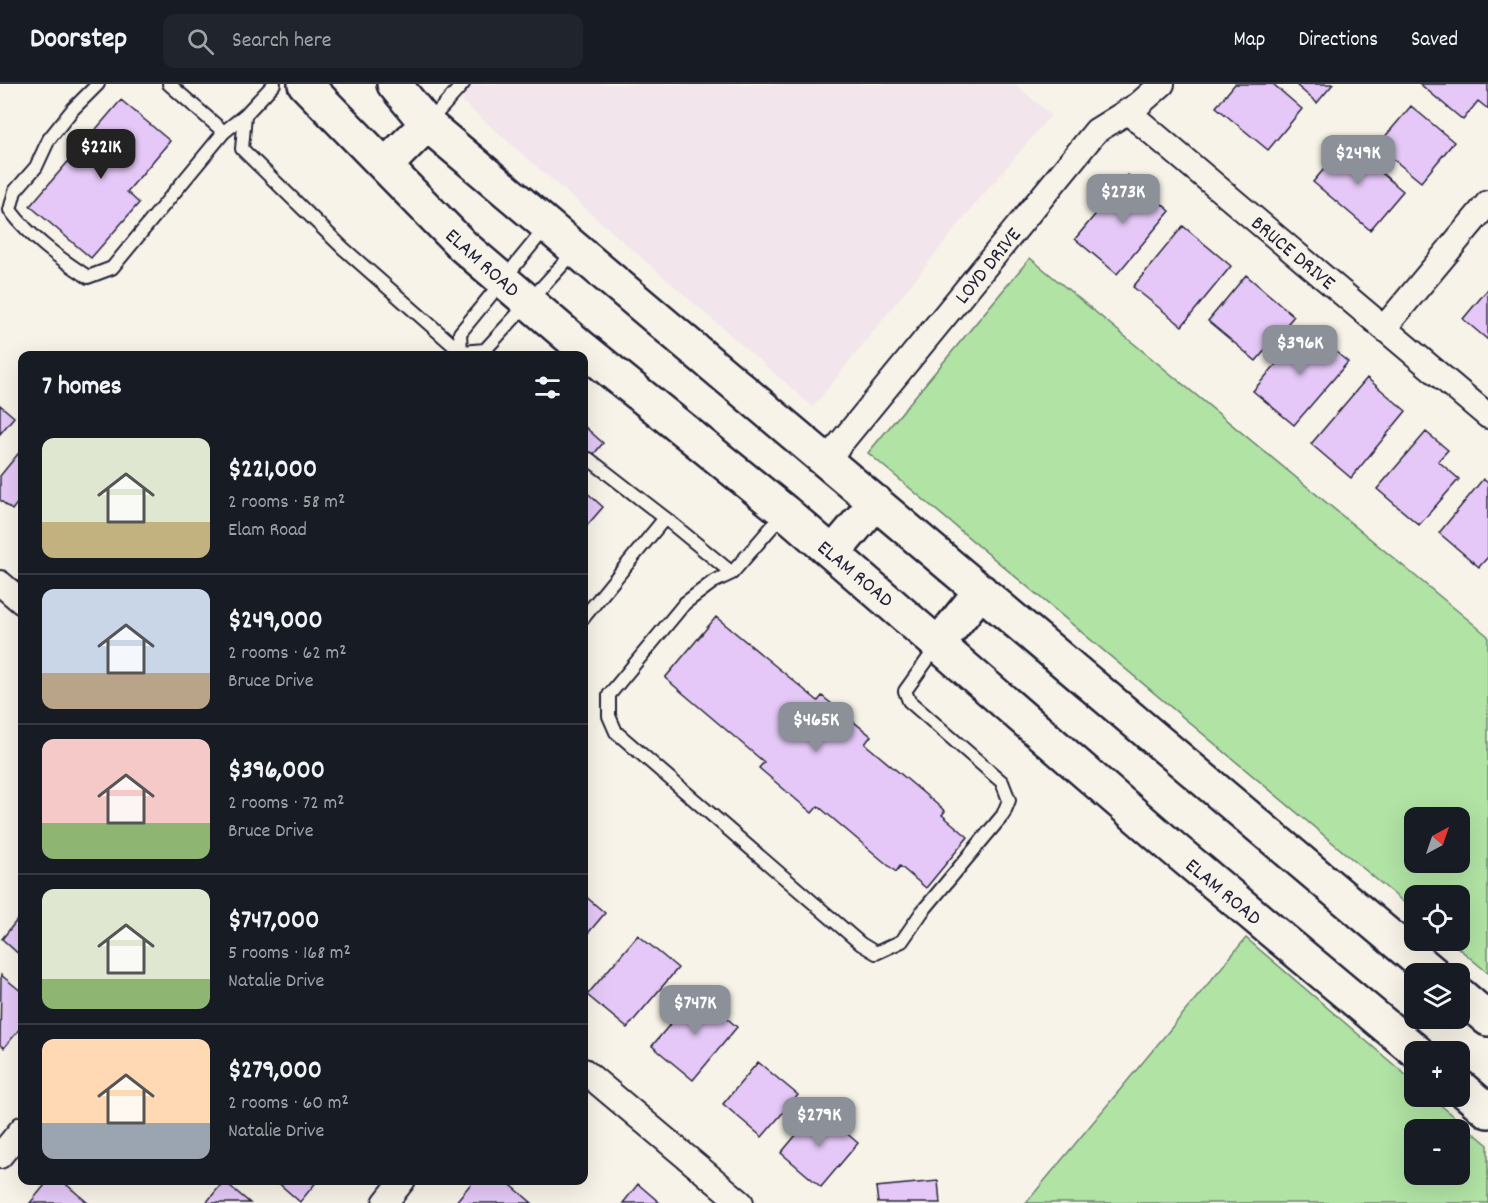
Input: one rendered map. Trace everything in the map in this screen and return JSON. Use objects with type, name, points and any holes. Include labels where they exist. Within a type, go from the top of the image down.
[{"type":"main road","name":"ELAM ROAD","points":[[306,84],[463,246],[588,351]]},
{"type":"main road","points":[[394,84],[427,124],[1421,963]]},
{"type":"main road","points":[[385,166],[427,124]]},
{"type":"main road","name":"ELAM ROAD","points":[[588,351],[785,512],[1173,848],[1404,1041]]},
{"type":"main road","points":[[833,554],[876,502]]},
{"type":"main road","points":[[939,644],[981,591]]},
{"type":"main road","points":[[1470,1004],[1488,1019]]},
{"type":"main road","points":[[1470,1096],[1488,1111]]},
{"type":"street","name":"LOYD DRIVE","points":[[826,460],[1096,131],[1128,112],[1162,84]]},
{"type":"street","name":"BRUCE DRIVE","points":[[1128,112],[1488,416]]},
{"type":"street","points":[[1384,328],[1488,203]]},
{"type":"street","points":[[0,583],[18,599]]},
{"type":"street","points":[[588,1074],[741,1203]]},
{"type":"street","points":[[0,1156],[18,1134]]},
{"type":"street","points":[[385,1203],[399,1185]]},
{"type":"lane","points":[[98,84],[73,109],[49,139],[36,167],[15,191],[10,210],[20,223],[56,255],[88,277],[112,268],[224,132],[245,115],[274,84]]},
{"type":"lane","points":[[170,84],[224,132]]},
{"type":"lane","points":[[427,124],[463,84]]},
{"type":"lane","points":[[245,115],[242,148],[343,248],[456,351]]},
{"type":"lane","points":[[459,351],[460,333],[548,225]]},
{"type":"lane","points":[[488,351],[576,249]]},
{"type":"lane","points":[[589,459],[732,573]]},
{"type":"lane","points":[[785,512],[732,573],[713,582],[685,603],[609,695],[609,716],[616,732],[861,944],[876,953],[902,941],[922,912],[1003,815],[1009,800],[1002,782],[909,701],[905,691],[939,644]]},
{"type":"lane","points":[[588,611],[665,518]]},
{"type":"shaded area","points":[[449,84],[1015,84],[1051,115],[972,208],[813,407],[466,105]]},
{"type":"green space","points":[[1030,258],[1488,636],[1488,973],[1462,951],[1470,951],[1470,885],[1404,885],[1404,903],[868,453]]},
{"type":"green space","points":[[1246,938],[1404,1073],[1404,1107],[1443,1107],[1457,1119],[1404,1119],[1404,1185],[1470,1185],[1470,1130],[1488,1145],[1488,1203],[1026,1203]]},
{"type":"building","points":[[1235,84],[1273,84],[1302,109],[1268,150],[1216,107]]},
{"type":"building","points":[[1295,84],[1333,84],[1317,103]]},
{"type":"building","points":[[1420,84],[1488,84],[1488,109],[1478,101],[1463,120]]},
{"type":"building","points":[[121,100],[170,141],[127,192],[139,203],[91,258],[30,206]]},
{"type":"building","points":[[1411,106],[1454,142],[1421,182],[1377,146]]},
{"type":"building","points":[[1346,143],[1403,191],[1370,230],[1313,182]]},
{"type":"building","points":[[1128,175],[1170,211],[1117,274],[1075,239]]},
{"type":"building","points":[[1183,226],[1231,266],[1182,326],[1133,287]]},
{"type":"building","points":[[1246,275],[1294,316],[1256,361],[1208,321]]},
{"type":"building","points":[[1488,289],[1488,340],[1463,319]]},
{"type":"building","points":[[1307,328],[1348,362],[1294,425],[1253,391]]},
{"type":"building","points":[[1367,378],[1406,411],[1351,478],[1311,444]]},
{"type":"building","points":[[0,405],[14,417],[0,434]]},
{"type":"building","points":[[588,430],[603,443],[588,461]]},
{"type":"building","points":[[1426,432],[1448,450],[1438,461],[1459,479],[1419,525],[1377,489]]},
{"type":"building","points":[[18,454],[18,502],[12,510],[0,500],[0,476]]},
{"type":"building","points":[[1483,479],[1488,483],[1488,557],[1479,567],[1439,533]]},
{"type":"building","points":[[588,494],[603,507],[588,524]]},
{"type":"building","points":[[716,617],[818,701],[822,696],[871,736],[865,744],[945,811],[942,815],[968,837],[926,888],[900,866],[896,872],[818,806],[812,813],[759,768],[764,762],[665,678]]},
{"type":"building","points":[[588,898],[605,913],[588,933]]},
{"type":"building","points":[[18,919],[18,953],[2,939]]},
{"type":"building","points":[[638,935],[678,968],[627,1028],[588,994]]},
{"type":"building","points":[[1,975],[18,989],[18,1031],[4,1048],[0,1045]]},
{"type":"building","points":[[697,992],[737,1027],[693,1080],[652,1046]]},
{"type":"building","points":[[758,1062],[798,1095],[762,1137],[723,1104]]},
{"type":"building","points":[[818,1109],[858,1143],[821,1187],[781,1153]]},
{"type":"building","points":[[938,1181],[940,1203],[878,1203],[876,1187]]},
{"type":"building","points":[[638,1184],[660,1203],[623,1203]]},
{"type":"building","points":[[45,1185],[67,1185],[88,1203],[30,1203]]},
{"type":"building","points":[[221,1185],[229,1185],[250,1203],[206,1203]]},
{"type":"building","points":[[281,1185],[314,1185],[300,1202]]},
{"type":"building","points":[[470,1185],[511,1185],[532,1203],[455,1203]]}]
